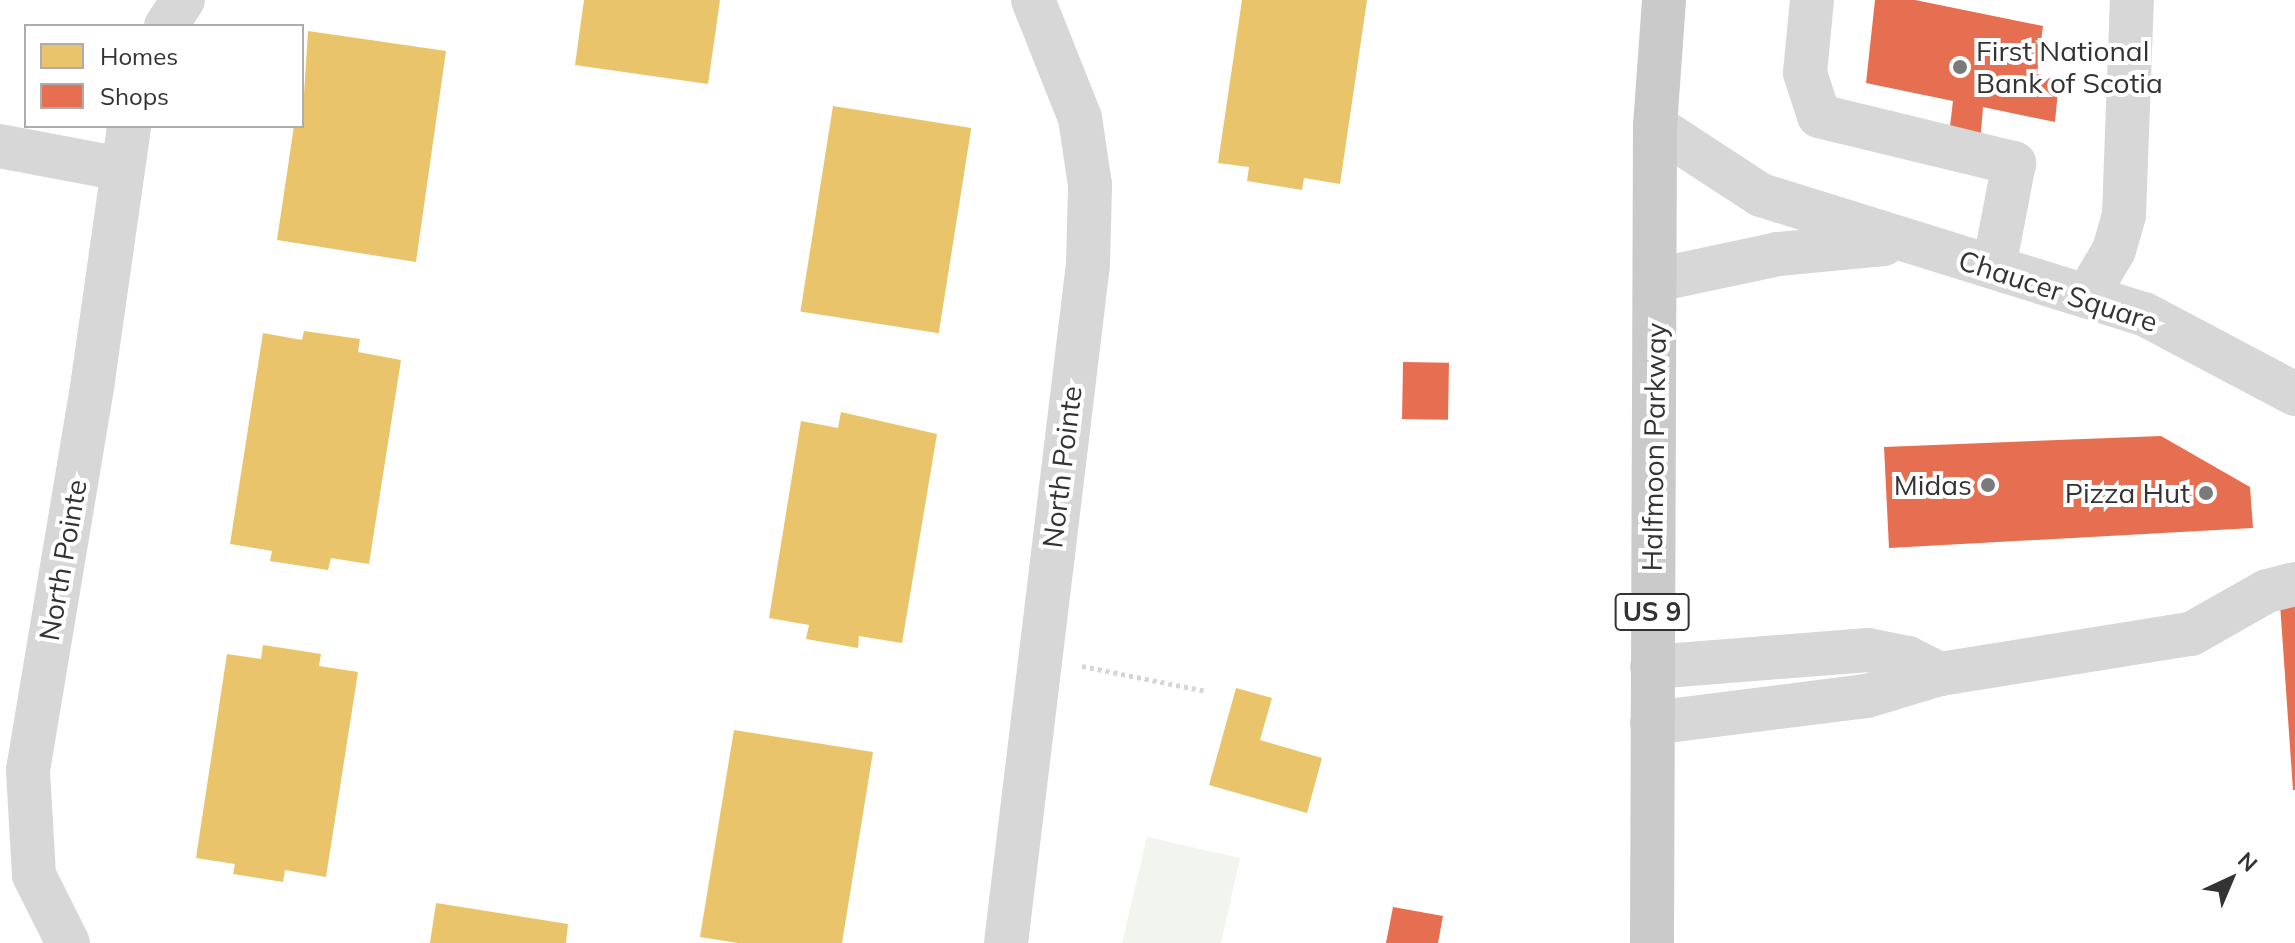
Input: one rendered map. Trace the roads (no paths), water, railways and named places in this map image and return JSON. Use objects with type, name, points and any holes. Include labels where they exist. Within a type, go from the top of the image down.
[{"type":"main road","name":"Halfmoon Parkway","points":[[1652,943],[1655,126],[1664,0]]},
{"type":"street","points":[[167,24],[183,0]]},
{"type":"street","name":"North Pointe","points":[[1006,943],[1038,657],[1088,264],[1090,185],[1080,118],[1033,0]]},
{"type":"street","points":[[1812,0],[1805,73],[1819,116],[2014,163],[1994,267]]},
{"type":"street","points":[[2087,296],[2114,250],[2124,215],[2132,0]]},
{"type":"street","name":"Chaucer Square","points":[[1655,126],[1761,195],[1902,242],[2144,314],[2295,394]]},
{"type":"street","name":"North Pointe","points":[[68,943],[34,875],[28,770],[93,380],[129,128]]},
{"type":"street","points":[[0,146],[122,169]]},
{"type":"street","name":"Chaucer Square","points":[[1656,280],[1778,254],[1902,242]]},
{"type":"street","points":[[1652,723],[1867,696],[1940,674],[2191,634],[2267,591],[2295,584]]},
{"type":"street","points":[[1652,667],[1868,650],[1908,658],[1940,674]]},
{"type":"place","name":"First National Bank of Scotia","points":[[1960,67]]},
{"type":"place","name":"Midas","points":[[1988,485]]},
{"type":"place","name":"Pizza Hut","points":[[2206,493]]}]
